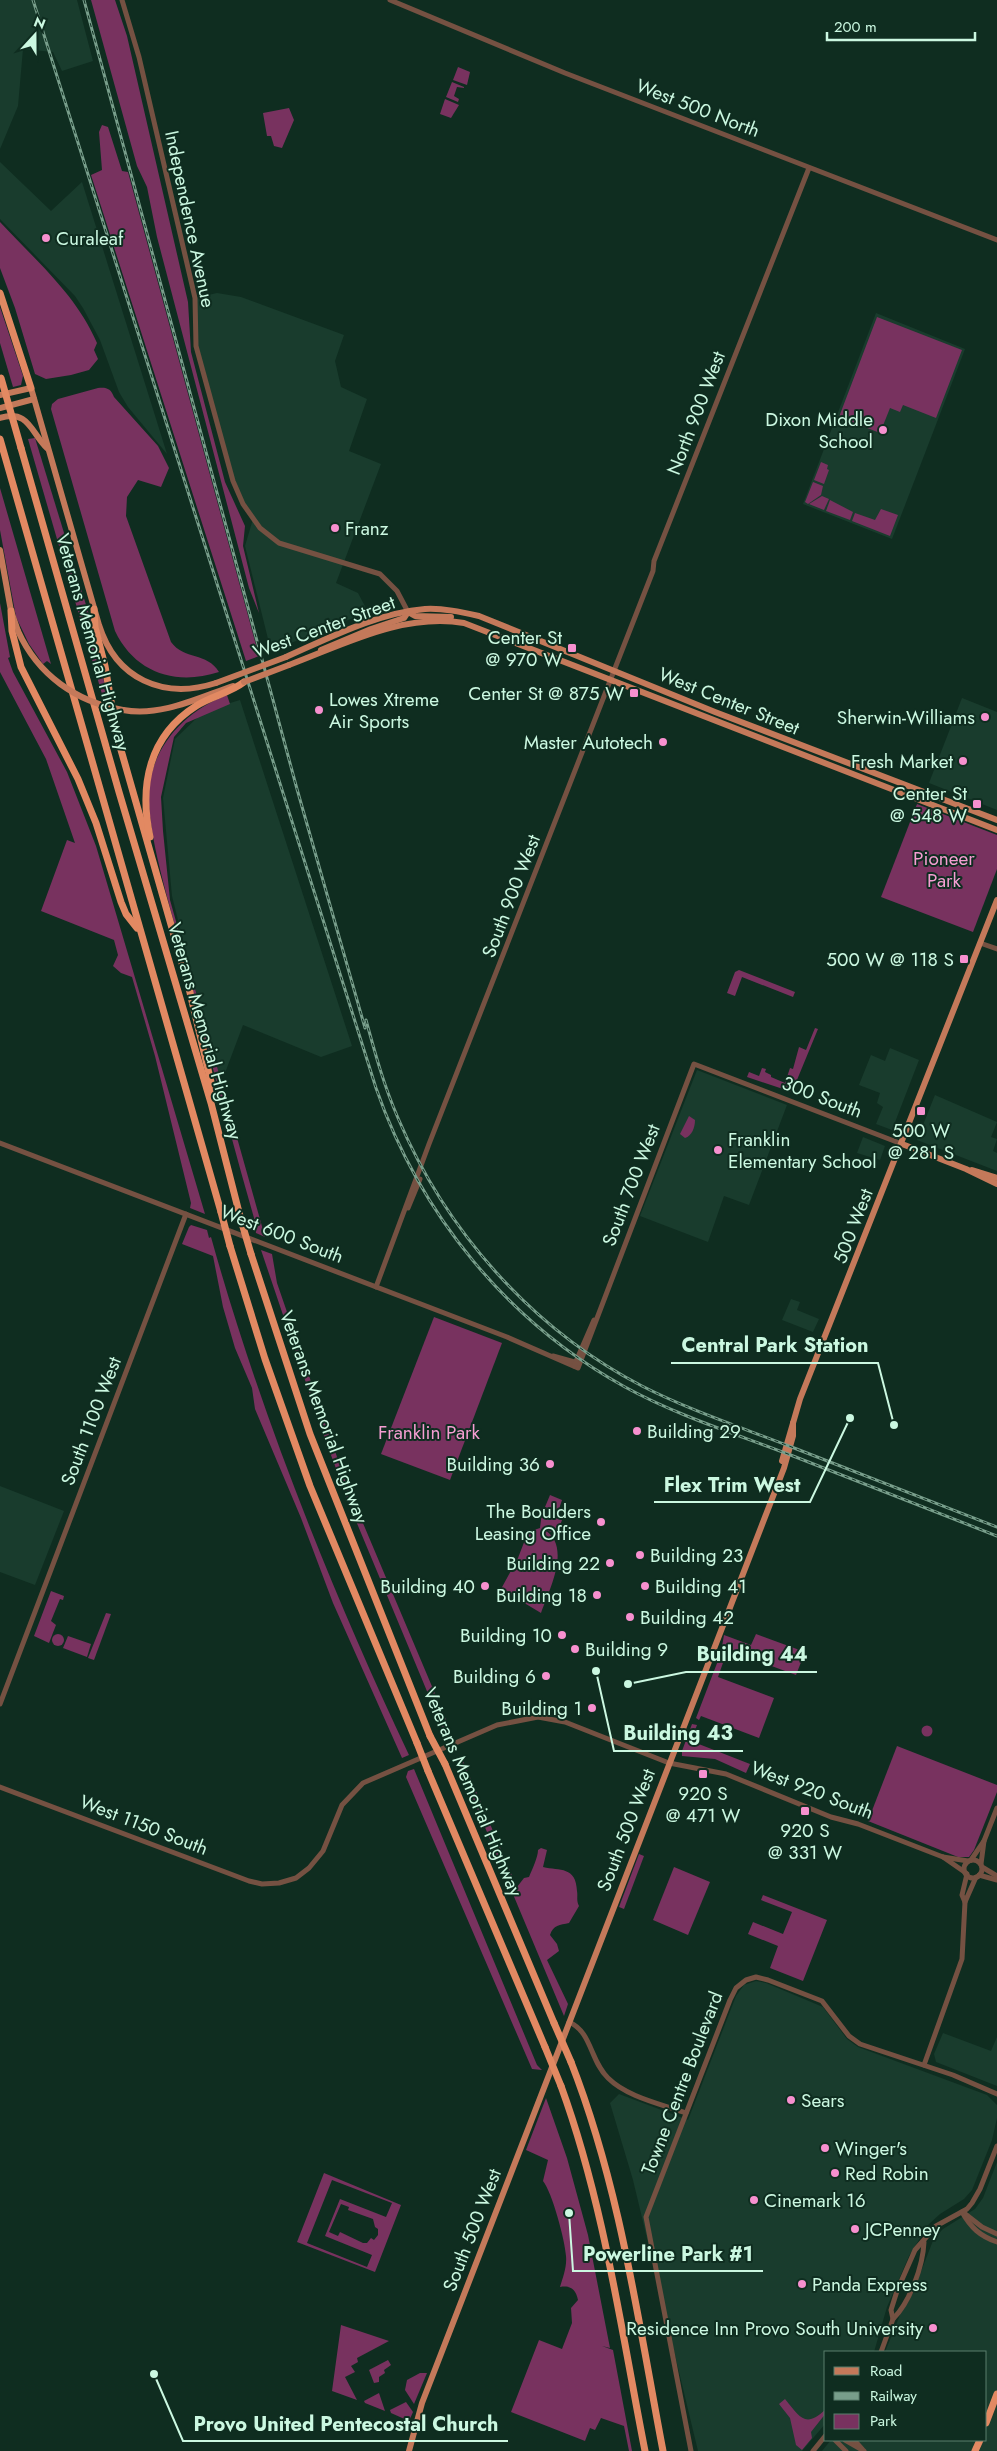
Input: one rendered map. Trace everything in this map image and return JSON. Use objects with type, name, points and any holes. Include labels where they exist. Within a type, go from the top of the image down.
[{"type":"highway","points":[[0,293],[31,388]]},
{"type":"highway","name":"Veterans Memorial Highway","points":[[1,377],[132,838],[211,1102],[241,1220],[310,1434],[430,1736],[445,1764],[571,2062],[594,2127],[609,2178],[663,2451]]},
{"type":"highway","name":"Veterans Memorial Highway","points":[[0,439],[230,1246],[265,1359],[310,1486],[545,2047],[580,2141],[597,2202],[645,2451]]},
{"type":"highway","points":[[94,609],[95,627],[105,666],[114,722],[200,1033],[211,1082],[211,1102]]},
{"type":"highway","points":[[11,611],[12,631],[20,666],[78,779],[96,824],[121,902],[126,914],[141,933]]},
{"type":"highway","points":[[156,872],[145,802],[146,781],[152,760],[166,735],[181,718],[196,706],[244,682]]},
{"type":"highway","points":[[987,2420],[997,2394]]},
{"type":"highway","points":[[653,2397],[668,2451]]},
{"type":"main road","points":[[0,395],[31,388]]},
{"type":"main road","name":"West Center Street","points":[[31,388],[94,609],[108,646],[120,662],[137,677],[162,688],[180,690],[216,683],[286,657],[368,623],[408,612],[441,610],[479,616],[615,672],[997,820]]},
{"type":"main road","points":[[0,408],[34,399]]},
{"type":"main road","points":[[0,418],[16,416],[26,421],[48,449]]},
{"type":"main road","points":[[0,550],[11,611],[18,631],[34,659],[57,682],[84,699],[123,710],[145,711],[168,708],[219,693]]},
{"type":"main road","points":[[297,662],[342,640],[404,618],[408,612],[415,616],[458,618],[468,624]]},
{"type":"main road","name":"West Center Street","points":[[244,682],[387,629],[415,621],[448,620],[468,624],[997,830]]},
{"type":"main road","name":"500 West","points":[[792,1423],[997,900]]},
{"type":"main road","name":"300 South","points":[[902,1144],[966,1169],[997,1184]]},
{"type":"main road","name":"300 South","points":[[966,1169],[997,1178]]},
{"type":"main road","name":"South 500 West","points":[[409,2451],[422,2403],[777,1481],[784,1468],[793,1436],[792,1423]]},
{"type":"street","name":"Independence Avenue","points":[[122,0],[139,57],[195,298],[196,346],[233,481],[243,504],[260,528],[279,542],[380,574],[396,591],[408,612]]},
{"type":"street","name":"West 500 North","points":[[390,0],[565,73],[997,240]]},
{"type":"street","name":"North 900 West","points":[[615,672],[653,571],[659,547],[809,168]]},
{"type":"street","name":"South 900 West","points":[[376,1287],[412,1199],[436,1131],[615,672]]},
{"type":"street","points":[[980,943],[997,949]]},
{"type":"street","name":"300 South","points":[[694,1064],[902,1144]]},
{"type":"street","name":"South 700 West","points":[[577,1365],[694,1064]]},
{"type":"street","name":"West 600 South","points":[[0,1143],[577,1365]]},
{"type":"street","name":"South 1100 West","points":[[0,1704],[186,1214]]},
{"type":"street","name":"West 920 South","points":[[279,1883],[296,1878],[315,1862],[323,1851],[342,1805],[352,1792],[366,1781],[497,1725],[538,1717],[565,1722],[669,1763],[722,1772],[822,1813],[858,1824],[943,1857],[970,1861],[981,1865]]},
{"type":"street","name":"West 1150 South","points":[[0,1787],[249,1881],[267,1884],[279,1883]]},
{"type":"street","points":[[965,1902],[962,1895],[966,1873],[965,1866],[984,1841],[997,1808]]},
{"type":"street","points":[[924,2065],[962,1959],[965,1902],[978,1876],[984,1841]]},
{"type":"street","name":"West 920 South","points":[[943,1857],[966,1873],[978,1876]]},
{"type":"street","points":[[981,1865],[997,1876]]},
{"type":"street","points":[[978,1876],[997,1880]]},
{"type":"street","name":"Towne Centre Boulevard","points":[[691,2451],[646,2218],[732,1995],[740,1984],[752,1978],[768,1980],[819,2000],[827,2006],[854,2041],[986,2087],[997,2094]]},
{"type":"street","points":[[568,2022],[583,2032],[604,2074],[615,2085],[633,2094],[686,2113]]},
{"type":"street","points":[[881,2351],[893,2320],[900,2312],[908,2293],[922,2254],[924,2242],[936,2226],[962,2212],[978,2193],[997,2146]]},
{"type":"street","points":[[962,2212],[982,2227],[997,2234]]},
{"type":"street","points":[[962,2212],[970,2226],[997,2242]]},
{"type":"street","points":[[893,2320],[891,2310],[904,2272],[918,2244],[924,2242]]},
{"type":"street","points":[[813,2451],[824,2437]]},
{"type":"street","points":[[836,2441],[846,2451]]},
{"type":"street","points":[[847,2441],[864,2451]]},
{"type":"street","points":[[855,2441],[864,2451]]},
{"type":"shaded area","points":[[0,0],[77,0],[93,61],[62,71],[53,52],[23,49],[18,106],[0,149]]},
{"type":"shaded area","points":[[0,162],[51,211],[82,182],[167,454],[128,407],[119,392],[100,340],[75,296],[0,219]]},
{"type":"shaded area","points":[[217,293],[241,297],[344,335],[335,361],[341,387],[367,399],[349,451],[381,464],[336,583],[358,593],[368,612],[271,651],[245,546],[253,519],[233,481],[196,346],[195,298]]},
{"type":"shaded area","name":"Dixon Middle School","points":[[876,313],[965,349],[892,539],[803,504]]},
{"type":"shaded area","points":[[962,698],[997,712],[997,810],[929,783]]},
{"type":"shaded area","points":[[240,700],[352,1046],[321,1057],[243,1025],[225,1073],[217,1076],[172,896],[163,798],[175,739],[204,711]]},
{"type":"shaded area","points":[[890,1048],[919,1060],[892,1130],[876,1124],[883,1107],[877,1103],[880,1093],[859,1085],[871,1055],[885,1061]]},
{"type":"shaded area","name":"Franklin Elementary School","points":[[697,1070],[787,1105],[749,1205],[724,1196],[708,1242],[640,1216]]},
{"type":"shaded area","points":[[935,1095],[997,1122],[991,1137],[997,1139],[993,1151],[997,1153],[997,1171],[917,1140]]},
{"type":"shaded area","points":[[863,1137],[885,1146],[880,1160],[857,1153]]},
{"type":"shaded area","points":[[791,1299],[800,1302],[797,1310],[819,1319],[813,1332],[782,1320]]},
{"type":"shaded area","points":[[0,1486],[64,1511],[35,1585],[0,1572]]},
{"type":"shaded area","points":[[756,1981],[766,1983],[823,2007],[847,2039],[858,2047],[987,2095],[997,2105],[997,2118],[992,2140],[972,2190],[964,2199],[940,2214],[928,2225],[909,2256],[887,2307],[874,2351],[824,2351],[824,2425],[802,2451],[698,2451],[633,2180],[610,2103],[619,2094],[688,2120],[736,1996],[744,1985]]},
{"type":"shaded area","points":[[943,2033],[991,2051],[997,2037],[997,2086],[936,2062],[934,2054]]},
{"type":"shaded area","points":[[997,2162],[997,2451],[822,2451],[830,2441],[987,2441],[987,2351],[885,2351],[900,2315],[912,2295],[934,2238],[943,2229],[975,2209],[983,2198]]},
{"type":"green space","points":[[91,0],[115,0],[127,36],[188,302],[191,352],[225,482],[245,526],[243,546],[259,613],[249,588],[157,237],[147,187],[137,166]]},
{"type":"green space","points":[[458,67],[470,72],[467,85],[453,80]]},
{"type":"green space","points":[[452,82],[464,87],[457,87],[454,96],[459,99],[458,102],[446,97]]},
{"type":"green space","points":[[445,99],[459,105],[451,118],[440,114]]},
{"type":"green space","points":[[289,108],[294,120],[282,148],[274,146],[271,136],[267,136],[263,113]]},
{"type":"green space","points":[[102,125],[108,127],[122,171],[128,172],[259,656],[246,661],[91,175],[102,170],[99,132]]},
{"type":"green space","points":[[0,222],[54,278],[88,325],[97,343],[94,350],[98,359],[89,370],[46,379],[35,374],[15,308],[0,268]]},
{"type":"green space","points":[[0,307],[23,376],[21,385],[13,387],[0,343]]},
{"type":"green space","points":[[877,317],[962,350],[936,418],[903,405],[900,412],[890,408],[880,433],[839,417]]},
{"type":"green space","points":[[98,388],[110,390],[114,397],[158,446],[169,468],[161,487],[138,480],[127,497],[126,516],[171,642],[176,648],[208,661],[219,672],[187,677],[172,676],[158,672],[145,666],[134,657],[123,645],[115,631],[51,409],[52,404],[58,399]]},
{"type":"green space","points":[[35,438],[94,631],[108,702],[104,701],[28,439]]},
{"type":"green space","points":[[821,462],[828,465],[827,469],[829,470],[824,484],[814,480]]},
{"type":"green space","points":[[813,482],[823,486],[821,495],[808,504],[805,502]]},
{"type":"green space","points":[[0,488],[51,664],[47,661],[43,664],[29,644],[16,617],[0,530]]},
{"type":"green space","points":[[822,496],[829,499],[824,510],[809,504]]},
{"type":"green space","points":[[830,500],[853,512],[850,520],[826,511]]},
{"type":"green space","points":[[881,509],[898,515],[890,536],[852,521],[855,513],[875,520]]},
{"type":"green space","points":[[0,603],[10,657],[8,658],[13,672],[67,772],[96,846],[205,1214],[190,1208],[191,1203],[155,1056],[132,977],[121,973],[113,966],[118,955],[114,940],[41,911],[67,840],[75,843],[46,759],[0,672]]},
{"type":"green space","points":[[227,695],[230,704],[186,723],[174,737],[161,797],[163,831],[170,900],[265,1237],[256,1233],[254,1226],[256,1225],[162,878],[150,815],[150,781],[160,752],[168,739],[177,728],[200,709]]},
{"type":"green space","name":"Pioneer Park","points":[[917,804],[997,835],[997,869],[973,932],[881,897]]},
{"type":"green space","points":[[739,970],[795,992],[793,997],[742,977],[735,996],[727,993],[735,972]]},
{"type":"green space","points":[[815,1028],[818,1029],[792,1092],[747,1077],[749,1072],[759,1076],[762,1068],[766,1069],[765,1072],[771,1075],[771,1077],[785,1083],[790,1068],[793,1069],[799,1047],[806,1050]]},
{"type":"green space","points":[[689,1116],[695,1120],[693,1131],[685,1138],[680,1134]]},
{"type":"green space","points":[[191,1225],[207,1230],[209,1238],[211,1237],[230,1303],[275,1435],[325,1566],[409,1755],[402,1758],[333,1603],[301,1518],[255,1409],[252,1388],[235,1348],[223,1307],[213,1256],[182,1244]]},
{"type":"green space","points":[[261,1250],[272,1254],[277,1283],[346,1483],[450,1729],[444,1732],[351,1509],[325,1439]]},
{"type":"green space","name":"Franklin Park","points":[[434,1317],[502,1343],[450,1480],[381,1454]]},
{"type":"green space","points":[[550,1495],[562,1500],[558,1512],[545,1507]]},
{"type":"green space","points":[[542,1512],[562,1520],[557,1534],[543,1529],[552,1536],[558,1557],[553,1581],[541,1613],[501,1589],[518,1558],[528,1532],[540,1528]]},
{"type":"green space","points":[[51,1591],[64,1596],[63,1600],[60,1599],[51,1621],[56,1625],[49,1643],[34,1636]]},
{"type":"green space","points":[[106,1613],[111,1614],[94,1660],[88,1658]]},
{"type":"green space","points":[[58,1634],[64,1640],[58,1646],[52,1640]]},
{"type":"green space","points":[[756,1634],[805,1652],[796,1675],[728,1650],[726,1654],[721,1652],[724,1635],[751,1645]]},
{"type":"green space","points":[[68,1636],[91,1644],[87,1657],[63,1648]]},
{"type":"green space","points":[[719,1658],[724,1660],[718,1677],[774,1698],[759,1738],[701,1716],[699,1720],[696,1718]]},
{"type":"green space","points":[[692,1724],[697,1725],[691,1741],[750,1764],[746,1773],[715,1759],[682,1756]]},
{"type":"green space","points":[[927,1725],[933,1731],[927,1737],[921,1731]]},
{"type":"green space","points":[[897,1746],[997,1785],[997,1792],[974,1850],[969,1857],[958,1857],[868,1821]]},
{"type":"green space","points":[[461,1756],[517,1887],[524,1878],[529,1877],[538,1850],[541,1848],[547,1850],[543,1867],[566,1871],[574,1877],[579,1906],[569,1923],[557,1926],[551,1932],[550,1935],[557,1944],[559,1951],[547,1960],[568,2004],[564,2016],[456,1758]]},
{"type":"green space","points":[[414,1769],[537,2065],[542,2070],[532,2069],[406,1777],[408,1771]]},
{"type":"green space","points":[[639,1854],[644,1856],[624,1909],[619,1907]]},
{"type":"green space","points":[[674,1867],[710,1882],[688,1935],[653,1920]]},
{"type":"green space","points":[[763,1895],[827,1920],[803,1981],[770,1968],[778,1946],[748,1934],[753,1922],[783,1934],[792,1912],[761,1900]]},
{"type":"green space","points":[[546,2098],[567,2158],[588,2235],[610,2348],[602,2346],[613,2350],[632,2451],[629,2451],[624,2426],[601,2418],[595,2430],[590,2428],[585,2441],[511,2412],[539,2340],[562,2349],[572,2323],[571,2308],[578,2300],[576,2293],[572,2289],[560,2287],[566,2256],[558,2217],[543,2181],[548,2160],[526,2150]]},
{"type":"green space","points":[[324,2173],[401,2205],[375,2272],[297,2242]],"holes":[[[332,2180],[392,2203],[386,2217],[340,2199],[325,2236],[372,2255],[367,2267],[307,2243]],[[341,2204],[349,2207],[348,2210],[373,2219],[375,2227],[378,2229],[378,2235],[374,2240],[371,2238],[367,2243],[363,2243],[340,2232],[338,2236],[329,2232]]]},
{"type":"green space","points":[[341,2325],[389,2341],[357,2358],[358,2362],[351,2366],[355,2372],[345,2377],[357,2400],[332,2391]]},
{"type":"green space","points":[[388,2360],[391,2365],[379,2377],[379,2382],[374,2383],[369,2370]]},
{"type":"green space","points":[[420,2373],[427,2373],[414,2404],[405,2390],[407,2380]]},
{"type":"green space","points":[[379,2393],[385,2411],[364,2401]]},
{"type":"green space","points":[[785,2399],[799,2415],[808,2419],[819,2415],[824,2411],[824,2416],[811,2432],[812,2438],[802,2450],[796,2445],[790,2418],[779,2404]]},
{"type":"green space","points":[[406,2402],[413,2412],[409,2421],[391,2413],[390,2410]]},
{"type":"railway","points":[[33,0],[376,1088],[394,1134],[417,1179],[443,1221],[473,1260],[506,1297],[542,1331],[582,1361],[625,1387],[684,1415],[997,1536]]},
{"type":"railway","points":[[84,0],[297,789],[365,1028]]},
{"type":"railway","points":[[366,1020],[376,1057],[393,1106],[418,1160],[441,1200],[467,1237],[497,1273],[529,1306],[564,1336],[602,1363],[642,1386],[678,1403],[997,1527]]},
{"type":"place","name":"Curaleaf","points":[[46,238]]},
{"type":"place","name":"Dixon Middle School","points":[[883,430]]},
{"type":"place","name":"Franz","points":[[335,528]]},
{"type":"place","name":"Center St @ 970 W","points":[[572,648]]},
{"type":"place","name":"Center St @ 875 W","points":[[634,693]]},
{"type":"place","name":"Lowes Xtreme Air Sports","points":[[319,710]]},
{"type":"place","name":"Sherwin-Williams","points":[[985,717]]},
{"type":"place","name":"Master Autotech","points":[[663,742]]},
{"type":"place","name":"Fresh Market","points":[[963,761]]},
{"type":"place","name":"Center St @ 548 W","points":[[977,804]]},
{"type":"place","name":"500 W @ 118 S","points":[[964,959]]},
{"type":"place","name":"500 W @ 281 S","points":[[921,1111]]},
{"type":"place","name":"Franklin Elementary School","points":[[718,1150]]},
{"type":"place","name":"Flex Trim West","points":[[850,1418]]},
{"type":"place","name":"Central Park Station","points":[[894,1425]]},
{"type":"place","name":"Building 29","points":[[637,1431]]},
{"type":"place","name":"Building 36","points":[[550,1464]]},
{"type":"place","name":"The Boulders Leasing Office","points":[[601,1522]]},
{"type":"place","name":"Building 23","points":[[640,1555]]},
{"type":"place","name":"Building 22","points":[[610,1563]]},
{"type":"place","name":"Building 40","points":[[485,1586]]},
{"type":"place","name":"Building 41","points":[[645,1586]]},
{"type":"place","name":"Building 18","points":[[597,1595]]},
{"type":"place","name":"Building 42","points":[[630,1617]]},
{"type":"place","name":"Building 10","points":[[562,1635]]},
{"type":"place","name":"Building 9","points":[[575,1649]]},
{"type":"place","name":"Building 43","points":[[596,1671]]},
{"type":"place","name":"Building 6","points":[[546,1676]]},
{"type":"place","name":"Building 44","points":[[628,1684]]},
{"type":"place","name":"Building 1","points":[[592,1708]]},
{"type":"place","name":"920 S @ 471 W","points":[[703,1774]]},
{"type":"place","name":"920 S @ 331 W","points":[[805,1811]]},
{"type":"place","name":"Sears","points":[[791,2100]]},
{"type":"place","name":"Winger's","points":[[825,2148]]},
{"type":"place","name":"Red Robin","points":[[835,2173]]},
{"type":"place","name":"Cinemark 16","points":[[754,2200]]},
{"type":"place","name":"Powerline Park #1","points":[[569,2213]]},
{"type":"place","name":"JCPenney","points":[[855,2229]]},
{"type":"place","name":"Panda Express","points":[[802,2284]]},
{"type":"place","name":"Residence Inn Provo South University","points":[[933,2328]]},
{"type":"place","name":"Provo United Pentecostal Church","points":[[154,2374]]}]
